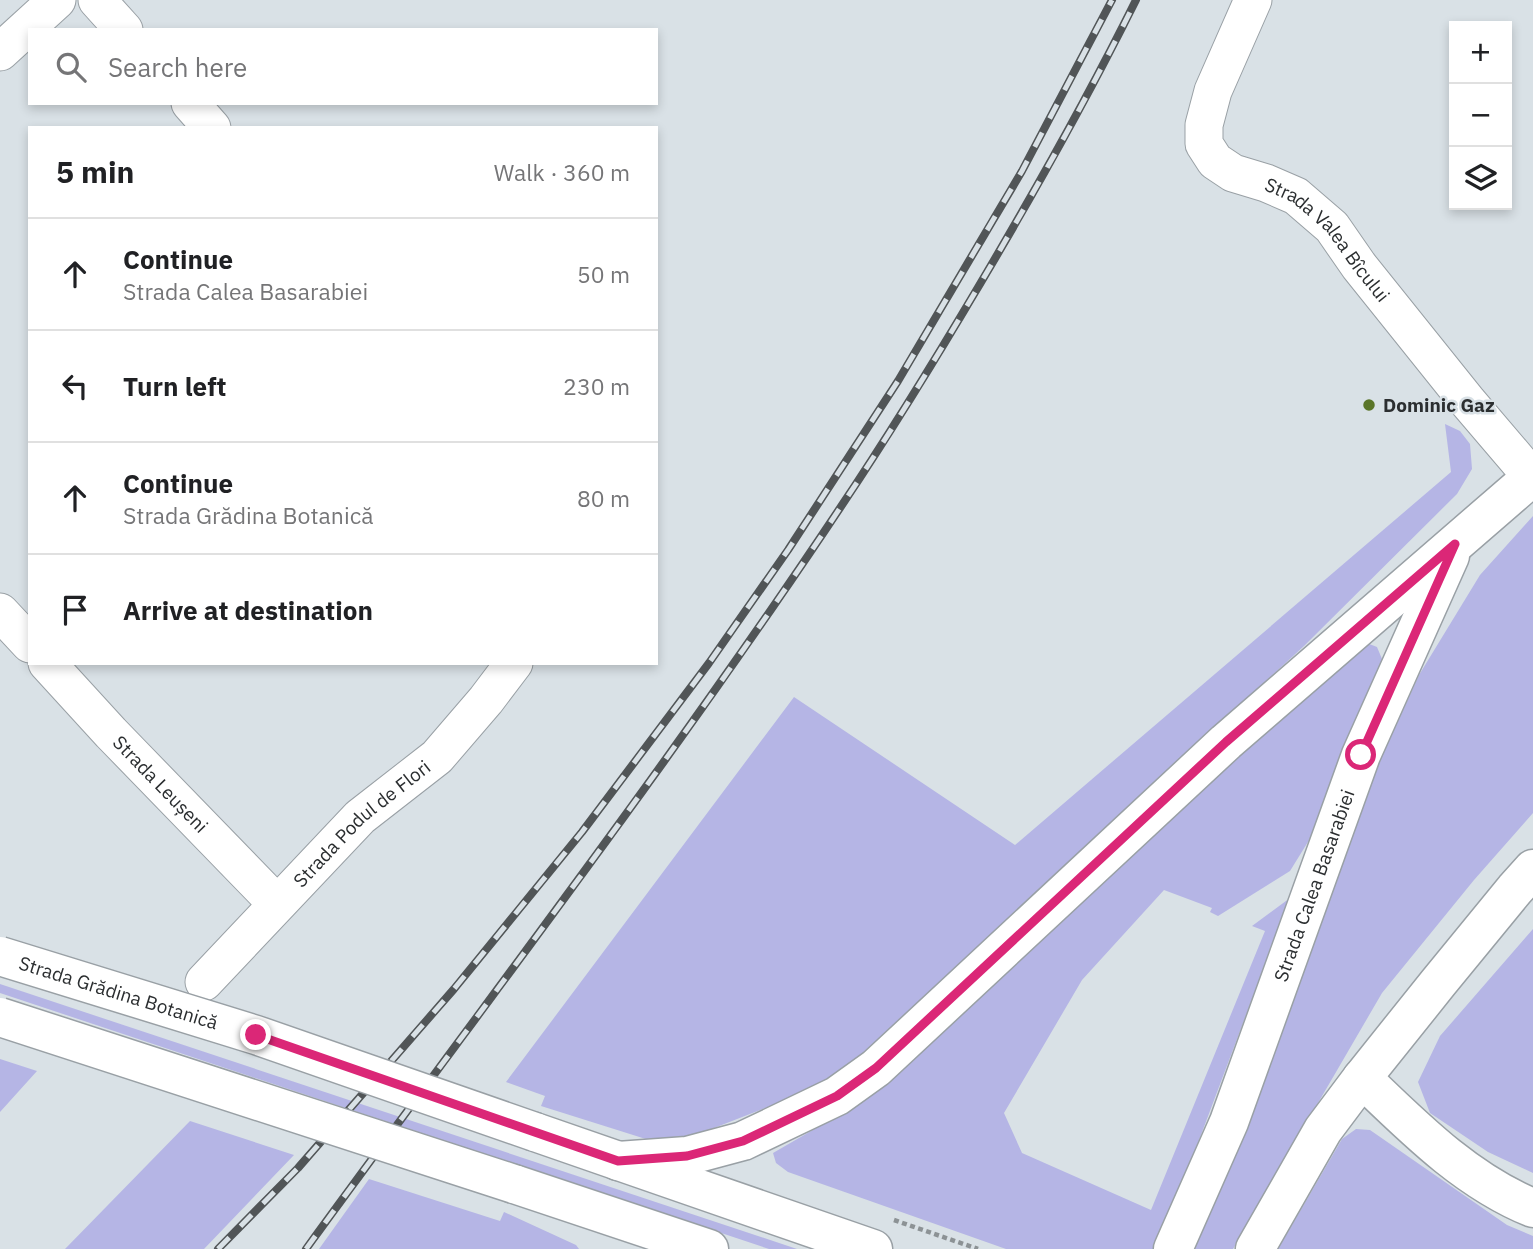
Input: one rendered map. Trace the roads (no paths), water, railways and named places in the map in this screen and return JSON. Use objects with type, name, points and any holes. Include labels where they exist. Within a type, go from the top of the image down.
[{"type":"main road","name":"Strada Calea Basarabiei","points":[[1173,1249],[1229,1122],[1361,755],[1455,544],[1532,476]]},
{"type":"main road","points":[[618,1161],[687,1156],[743,1141],[837,1096],[876,1068],[1226,742],[1455,544]]},
{"type":"main road","points":[[1255,1249],[1324,1130],[1362,1078],[1533,869]]},
{"type":"main road","name":"Strada Grădina Botanică","points":[[0,956],[256,1035],[873,1249]]},
{"type":"main road","points":[[0,1017],[709,1249]]},
{"type":"main road","points":[[1362,1078],[1413,1127],[1464,1168],[1524,1204]]},
{"type":"main road","points":[[601,1213],[619,1249]]},
{"type":"street","points":[[0,52],[57,0]]},
{"type":"street","points":[[97,0],[122,28]]},
{"type":"street","name":"Strada Valea Bîcului","points":[[1253,0],[1213,91],[1204,125],[1204,144],[1215,161],[1233,173],[1296,196],[1332,227],[1409,329],[1532,476]]},
{"type":"street","points":[[192,105],[210,126]]},
{"type":"street","points":[[0,612],[28,642]]},
{"type":"street","name":"Strada Leușeni","points":[[49,665],[277,904]]},
{"type":"street","name":"Strada Podul de Flori","points":[[204,982],[360,817],[437,757],[512,665]]},
{"type":"railway","points":[[218,1249],[298,1168],[454,989],[582,832],[709,663],[788,550],[898,381],[1022,171],[1112,0]]},
{"type":"railway","points":[[306,1249],[644,789],[840,508],[912,397],[1001,249],[1080,108],[1136,0]]},
{"type":"place","name":"Dominic Gaz","points":[[1369,405]]}]
